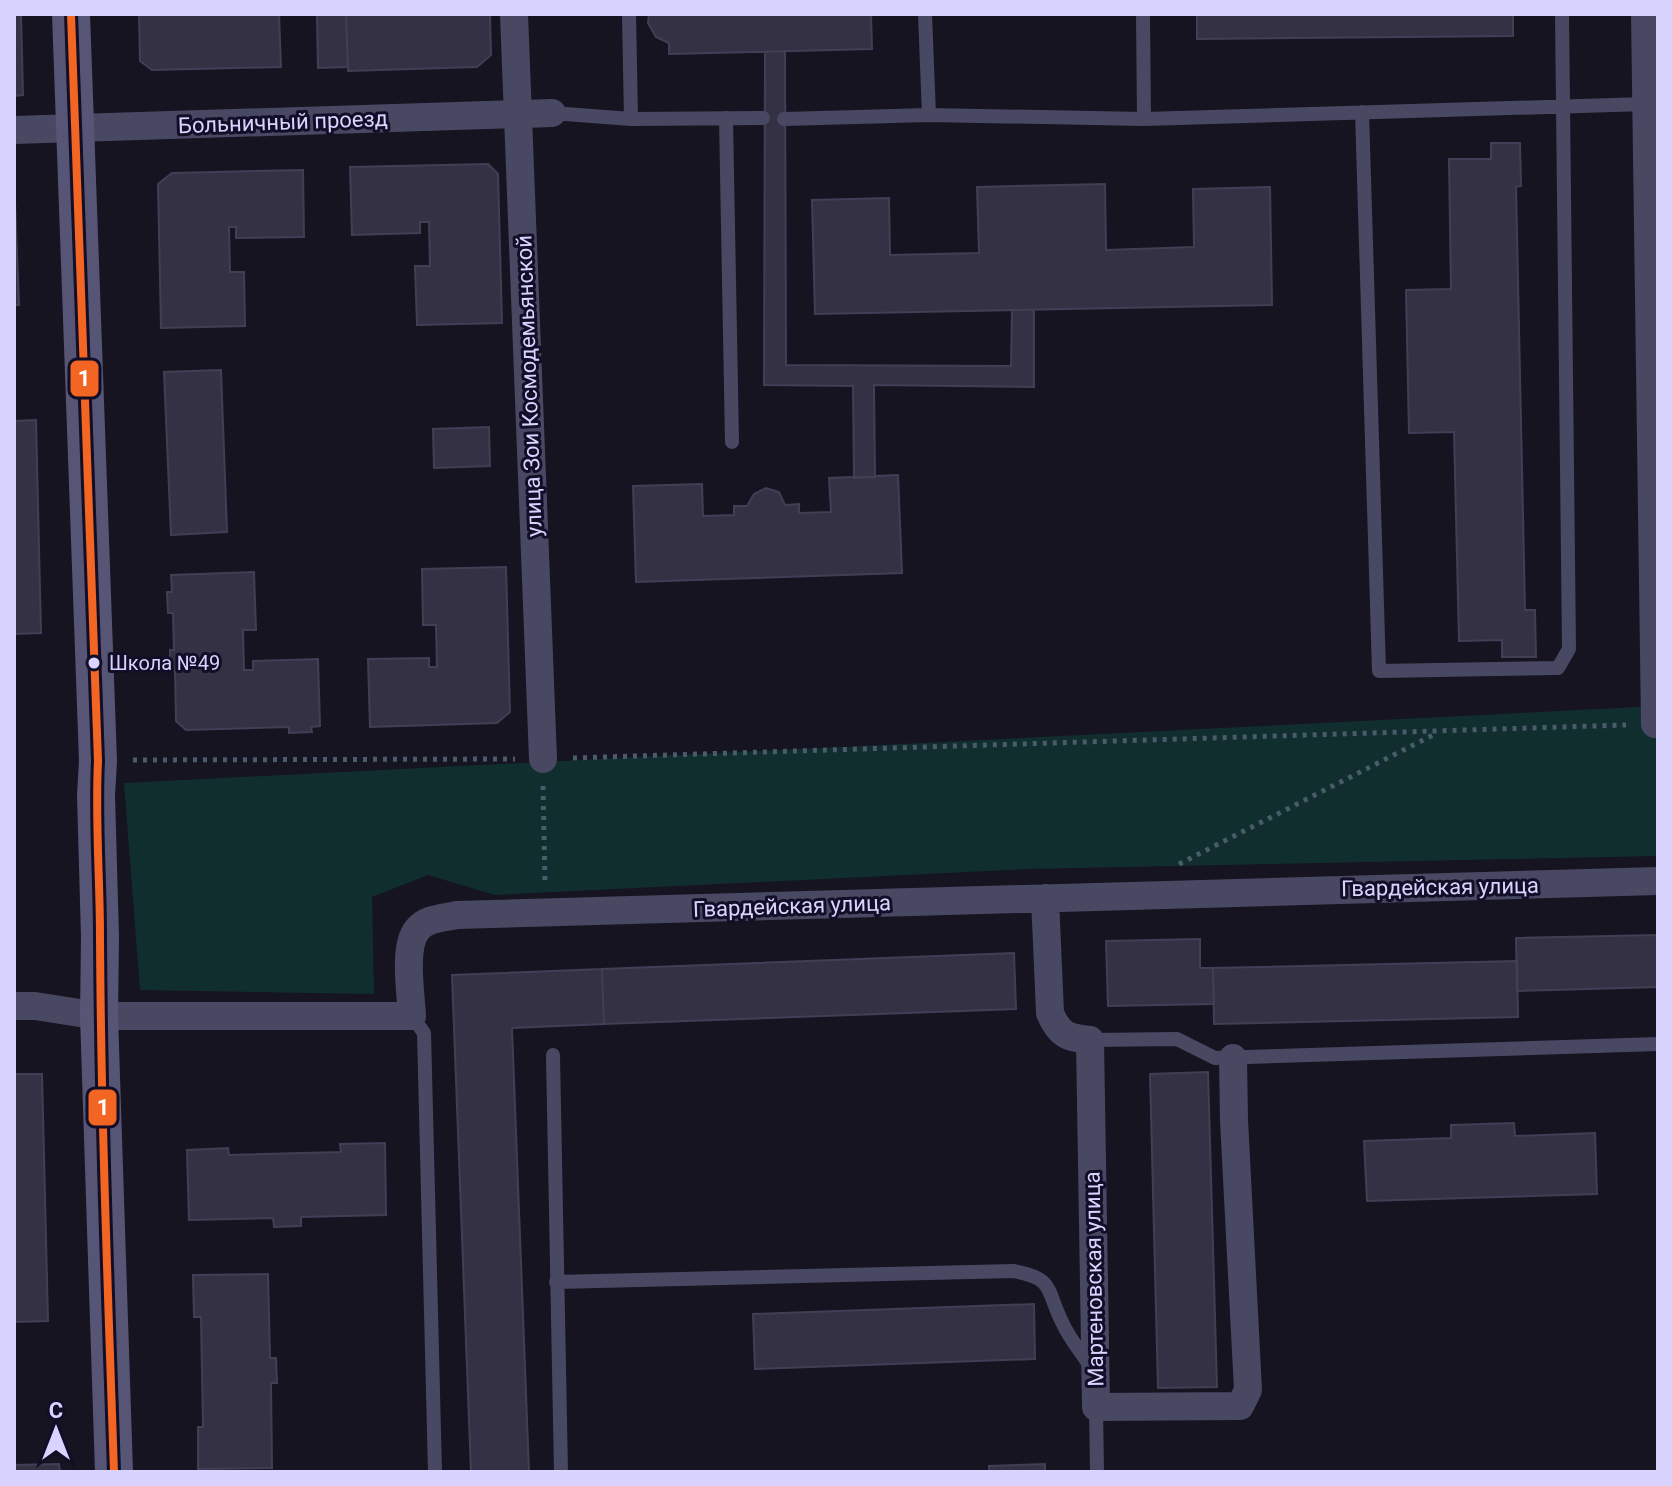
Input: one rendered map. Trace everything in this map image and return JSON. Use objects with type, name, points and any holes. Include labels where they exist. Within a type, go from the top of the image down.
[{"type":"main road","points":[[71,14],[98,761],[99,1016],[114,1472]]},
{"type":"street","name":"улица Зои Космодемьянской","points":[[514,14],[543,759]]},
{"type":"street","points":[[1645,14],[1654,349],[1655,724]]},
{"type":"street","name":"Больничный проезд","points":[[14,130],[552,113]]},
{"type":"street","name":"Гвардейская улица","points":[[412,1016],[409,944],[417,928],[432,919],[457,915],[1658,881]]},
{"type":"street","points":[[1045,898],[1050,1013],[1056,1028],[1067,1038],[1090,1040]]},
{"type":"street","points":[[14,1006],[35,1006],[99,1016],[412,1016]]},
{"type":"street","name":"Мартеновская улица","points":[[1090,1040],[1096,1407],[1240,1406],[1248,1390],[1233,1058]]},
{"type":"lane","points":[[629,14],[631,119]]},
{"type":"lane","points":[[925,14],[929,115]]},
{"type":"lane","points":[[1143,14],[1144,119]]},
{"type":"lane","points":[[1362,112],[1379,671],[1558,668],[1569,649],[1562,14]]},
{"type":"lane","points":[[784,119],[929,115],[1144,119],[1646,104]]},
{"type":"lane","points":[[552,113],[631,119],[763,118]]},
{"type":"lane","points":[[726,118],[732,442]]},
{"type":"lane","points":[[412,1016],[424,1033],[435,1472]]},
{"type":"lane","points":[[1090,1040],[1177,1039],[1215,1058],[1658,1044]]},
{"type":"lane","points":[[553,1055],[561,1472]]},
{"type":"lane","points":[[556,1282],[1013,1271],[1032,1274],[1050,1288],[1062,1323],[1095,1375]]},
{"type":"lane","points":[[1096,1407],[1097,1472]]},
{"type":"path","points":[[98,761],[543,759],[1655,724]]},
{"type":"path","points":[[1174,866],[1442,730]]},
{"type":"path","points":[[543,759],[545,913]]},
{"type":"green space","points":[[1658,706],[1658,856],[1026,869],[495,895],[428,875],[372,897],[374,994],[140,990],[124,783]]},
{"type":"building","points":[[14,14],[21,14],[23,95],[14,96]]},
{"type":"building","points":[[139,14],[279,14],[281,67],[152,70],[140,61]]},
{"type":"building","points":[[346,14],[490,14],[491,55],[477,67],[348,71]]},
{"type":"building","points":[[346,14],[348,67],[318,68],[317,15]]},
{"type":"building","points":[[649,14],[871,14],[872,49],[669,54],[669,43],[656,37],[648,23]]},
{"type":"building","points":[[1197,14],[1513,14],[1513,36],[1197,39]]},
{"type":"building","points":[[785,51],[786,365],[1011,366],[1012,310],[1034,310],[1034,387],[874,385],[875,477],[854,478],[853,386],[764,385],[765,52]]},
{"type":"building","points":[[1491,143],[1520,143],[1521,186],[1516,187],[1525,610],[1535,610],[1536,657],[1502,657],[1502,640],[1459,641],[1454,432],[1409,433],[1406,290],[1451,289],[1449,159],[1491,159]]},
{"type":"building","points":[[488,164],[498,174],[502,323],[417,325],[415,266],[430,266],[429,222],[420,222],[420,233],[352,235],[350,167]]},
{"type":"building","points":[[303,170],[304,237],[236,238],[236,227],[229,227],[230,272],[244,272],[245,326],[161,328],[158,184],[172,173]]},
{"type":"building","points":[[14,176],[19,305],[14,305]]},
{"type":"building","points":[[1105,184],[1106,250],[1194,247],[1193,189],[1270,187],[1272,305],[815,314],[812,200],[889,198],[890,255],[979,253],[977,187]]},
{"type":"building","points":[[221,370],[227,532],[171,535],[164,372]]},
{"type":"building","points":[[36,420],[41,633],[14,634],[14,421]]},
{"type":"building","points":[[489,427],[490,466],[434,468],[433,429]]},
{"type":"building","points":[[898,475],[902,573],[636,582],[633,486],[702,484],[703,516],[734,515],[734,506],[747,506],[754,494],[766,488],[779,492],[785,505],[799,504],[799,513],[831,512],[829,478]]},
{"type":"building","points":[[506,567],[510,712],[497,723],[370,727],[368,659],[429,658],[429,667],[437,667],[436,625],[423,625],[422,569]]},
{"type":"building","points":[[254,572],[256,630],[243,630],[244,670],[253,670],[253,661],[318,659],[320,726],[311,727],[312,732],[289,733],[289,727],[186,730],[176,721],[175,671],[170,671],[170,650],[174,650],[173,613],[168,613],[167,592],[172,592],[171,575]]},
{"type":"building","points":[[1658,935],[1658,987],[1517,991],[1516,938]]},
{"type":"building","points":[[1200,939],[1200,968],[1213,968],[1214,1004],[1108,1006],[1106,941]]},
{"type":"building","points":[[1014,953],[1016,1009],[604,1024],[602,969]]},
{"type":"building","points":[[1517,961],[1518,1017],[1214,1024],[1213,968]]},
{"type":"building","points":[[602,969],[604,1024],[512,1028],[529,1472],[471,1472],[452,975]]},
{"type":"building","points":[[1208,1072],[1217,1387],[1158,1388],[1150,1074]]},
{"type":"building","points":[[14,1074],[42,1074],[48,1321],[14,1322]]},
{"type":"building","points":[[1514,1123],[1515,1136],[1595,1133],[1597,1194],[1367,1201],[1364,1141],[1451,1138],[1451,1125]]},
{"type":"building","points":[[385,1143],[386,1215],[301,1217],[301,1226],[274,1227],[273,1218],[189,1220],[187,1150],[228,1148],[229,1155],[341,1152],[340,1144]]},
{"type":"building","points":[[268,1274],[270,1358],[276,1358],[277,1383],[271,1383],[272,1468],[198,1469],[198,1427],[203,1427],[201,1317],[194,1317],[193,1275]]},
{"type":"building","points":[[1034,1304],[1035,1359],[755,1369],[753,1314]]},
{"type":"building","points":[[59,1464],[60,1472],[14,1472],[14,1465]]},
{"type":"building","points":[[1045,1464],[1045,1472],[989,1472],[989,1466]]},
{"type":"transit line","name":"1","points":[[71,14],[98,761],[105,1205],[114,1472]]},
{"type":"place","name":"Школа №49","points":[[94,663]]}]
